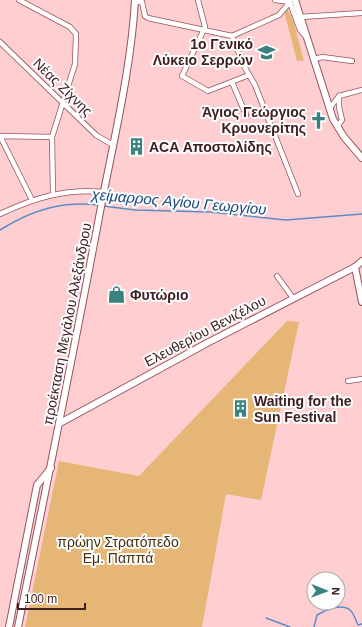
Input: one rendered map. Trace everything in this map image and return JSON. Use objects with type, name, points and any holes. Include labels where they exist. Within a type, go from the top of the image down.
[{"type":"main road","name":"προέκταση Μεγάλου Αλεξάνδρου","points":[[18,627],[60,423],[113,145],[130,44],[135,1]]},
{"type":"main road","points":[[291,1],[300,17],[329,109],[337,127],[362,157]]},
{"type":"main road","name":"Ελευθερίου Βενιζέλου","points":[[60,423],[293,298],[355,267],[362,261]]},
{"type":"main road","points":[[355,267],[362,302]]},
{"type":"main road","points":[[8,627],[37,485],[51,468]]},
{"type":"street","points":[[19,0],[75,31],[75,64],[52,137],[53,194]]},
{"type":"street","points":[[198,0],[205,23],[204,29],[182,76],[208,91],[249,75]]},
{"type":"street","points":[[275,0],[291,1]]},
{"type":"street","points":[[135,1],[142,2],[145,16],[148,18],[232,36],[278,15],[291,1]]},
{"type":"street","points":[[291,1],[300,30],[307,38]]},
{"type":"street","points":[[300,17],[362,13]]},
{"type":"street","points":[[232,36],[298,194]]},
{"type":"street","name":"Νέας Ζίχνης","points":[[0,44],[96,134],[113,145]]},
{"type":"street","points":[[314,59],[322,57],[352,61]]},
{"type":"street","points":[[232,82],[246,115]]},
{"type":"street","points":[[329,109],[339,96],[362,90]]},
{"type":"street","points":[[337,127],[342,120],[339,107],[339,96]]},
{"type":"street","points":[[32,200],[0,136],[52,137]]},
{"type":"street","points":[[0,214],[32,200],[53,194],[79,191],[103,195]]},
{"type":"street","points":[[277,276],[293,298]]},
{"type":"street","points":[[348,381],[362,379]]},
{"type":"green space","points":[[287,8],[293,20],[304,61],[297,61],[284,11]]},
{"type":"green space","name":"πρώην Στρατόπεδο Εμ. Παππά","points":[[287,321],[299,322],[261,500],[226,494],[202,627],[25,627],[59,461],[139,476]]},
{"type":"waterway","name":"χείμαρρος Αγίου Γεωργίου","points":[[0,230],[24,217],[47,208],[72,204],[99,205]]},
{"type":"waterway","name":"χείμαρρος Αγίου Γεωργίου","points":[[103,206],[135,210],[210,212],[286,220],[362,214]]},
{"type":"waterway","points":[[314,627],[317,615],[329,609],[339,607],[347,608],[351,611],[358,625],[362,624]]},
{"type":"waterway","points":[[266,618],[290,627]]},
{"type":"place","name":"1ο Γενικό Λύκειο Σερρών","points":[[266,52]]},
{"type":"place","name":"Άγιος Γεώργιος Κρυονερίτης","points":[[319,120]]},
{"type":"place","name":"ACA Αποστολίδης","points":[[136,147]]},
{"type":"place","name":"Φυτώριο","points":[[117,295]]},
{"type":"place","name":"Waiting for the Sun Festival","points":[[241,409]]}]
